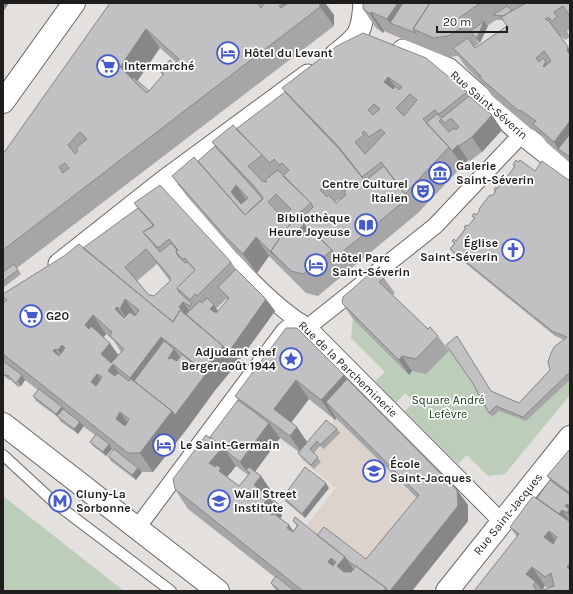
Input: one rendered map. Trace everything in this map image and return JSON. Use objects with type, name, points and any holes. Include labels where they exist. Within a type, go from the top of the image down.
[{"type":"main road","points":[[3,102],[74,3]]},
{"type":"main road","points":[[3,424],[218,591]]},
{"type":"main road","name":"Rue Saint-Jacques","points":[[447,591],[570,437]]},
{"type":"street","points":[[350,3],[375,36]]},
{"type":"street","points":[[364,3],[375,36]]},
{"type":"street","points":[[46,273],[164,181],[354,40],[375,36]]},
{"type":"street","name":"Rue Saint-Séverin","points":[[375,36],[457,64],[522,134],[570,172]]},
{"type":"street","points":[[137,528],[284,331],[290,326],[305,324],[435,226],[522,134]]},
{"type":"street","name":"Rue de la Parcheminerie","points":[[164,181],[253,280],[305,324],[501,522]]},
{"type":"lane","points":[[3,455],[55,503],[170,591]]},
{"type":"shaded area","name":"École Saint-Jacques","points":[[364,393],[374,404],[371,407],[467,505],[468,521],[412,591],[302,531],[336,488],[300,459],[336,418]]},
{"type":"green space","name":"Square André Lefèvre","points":[[353,319],[412,371],[449,349],[475,386],[492,417],[499,411],[526,421],[570,378],[570,395],[505,474],[488,476],[467,455],[458,464],[405,411],[414,402],[405,393],[396,403],[375,381],[385,372],[351,338]]},
{"type":"green space","points":[[3,496],[124,591],[3,591]]},
{"type":"building","points":[[110,3],[257,3],[261,8],[263,3],[283,3],[279,6],[281,8],[288,3],[320,3],[320,7],[3,250],[3,154]],"holes":[[[146,29],[179,59],[174,64],[170,60],[159,70],[164,74],[147,93],[120,67]],[[80,132],[87,139],[76,148],[78,151],[75,154],[68,145]],[[65,163],[69,168],[63,173],[59,167]]]},
{"type":"building","points":[[363,3],[398,3],[387,19],[371,12],[370,14],[363,9]]},
{"type":"building","points":[[403,3],[430,3],[413,29],[416,33],[390,23]]},
{"type":"building","points":[[430,3],[480,3],[459,18],[466,25],[448,36],[434,38],[413,29]]},
{"type":"building","points":[[526,3],[570,3],[570,16],[563,6],[554,12],[557,17],[552,21],[548,17],[545,19],[549,21],[568,47],[567,50],[570,55],[570,121],[554,142],[533,124],[536,121],[520,110],[519,111],[479,77],[481,77],[479,74],[453,48],[468,38],[475,48],[507,26],[501,17]],"holes":[[[544,51],[551,61],[544,67],[543,66],[546,62],[543,58],[539,62],[536,58]]]},
{"type":"building","points":[[507,6],[512,11],[503,16],[493,15]]},
{"type":"building","points":[[484,21],[477,38],[471,31]]},
{"type":"building","points":[[363,33],[426,58],[467,92],[439,114],[435,110],[423,119],[449,147],[405,194],[381,162],[362,177],[338,146],[282,88],[337,46]],"holes":[[[388,77],[402,87],[399,90],[395,86],[393,89],[384,82]],[[410,94],[417,100],[404,116],[396,108]],[[374,104],[380,109],[373,115],[368,110]],[[381,129],[385,133],[365,154],[355,142],[364,135],[362,133],[364,131],[369,137]]]},
{"type":"building","points":[[133,77],[149,91],[147,93],[132,79]]},
{"type":"building","points":[[285,92],[340,150],[365,181],[384,166],[408,198],[336,257],[332,250],[310,229],[304,236],[308,230],[303,223],[304,221],[302,218],[313,207],[311,203],[283,176],[289,170],[282,163],[279,165],[274,159],[270,163],[236,129]],"holes":[[[337,180],[346,190],[344,192],[346,195],[336,203],[329,195],[327,197],[320,190],[328,184],[330,186]]]},
{"type":"building","points":[[469,96],[492,115],[472,137],[459,146],[458,145],[452,151],[426,123],[437,114],[442,118]],"holes":[[[451,118],[459,127],[456,130],[454,128],[449,132],[439,121],[441,119],[445,123]]]},
{"type":"building","points":[[233,125],[262,155],[248,166],[262,181],[267,182],[265,180],[278,170],[311,203],[298,214],[301,217],[299,220],[297,217],[286,229],[271,251],[273,254],[256,237],[243,254],[224,235],[172,176],[194,157],[245,215],[263,198],[254,186],[212,142]],"holes":[[[276,194],[291,209],[283,218],[277,216],[278,213],[268,202]]]},
{"type":"building","points":[[570,134],[570,157],[558,149]]},
{"type":"building","points":[[215,146],[263,199],[245,215],[198,161]],"holes":[[[236,185],[248,198],[241,204],[231,192]]]},
{"type":"building","name":"Église Saint-Séverin","points":[[516,160],[518,162],[520,160],[535,171],[542,161],[570,181],[570,372],[523,417],[496,406],[489,413],[472,382],[446,345],[457,336],[491,391],[519,403],[550,370],[548,362],[554,347],[567,337],[552,331],[450,249],[455,243],[452,241],[454,239],[456,241],[466,228],[464,227],[466,225],[468,226],[475,218],[472,216],[474,213],[476,215],[489,196],[492,196],[496,191],[494,190],[496,187],[497,189],[502,182],[500,181],[505,175],[507,177],[515,166],[513,165]]},
{"type":"building","points":[[160,185],[231,262],[197,296],[195,294],[190,300],[177,288],[195,270],[185,258],[182,259],[176,252],[178,250],[169,239],[158,248],[143,232],[154,225],[134,203]]},
{"type":"building","points":[[138,208],[154,226],[143,232],[160,252],[171,243],[177,250],[176,252],[178,256],[185,263],[188,262],[195,270],[177,288],[179,292],[192,304],[190,306],[183,302],[179,307],[184,313],[180,310],[173,322],[83,248]],"holes":[[[146,249],[170,277],[170,281],[154,296],[149,295],[125,267]]]},
{"type":"building","points":[[297,217],[304,224],[298,232],[305,236],[310,229],[332,250],[303,274],[291,271],[271,251],[286,229]]},
{"type":"building","points":[[79,244],[173,322],[180,310],[223,346],[203,370],[161,337],[130,378],[113,364],[108,371],[115,376],[118,373],[129,381],[131,379],[172,411],[140,453],[128,453],[3,354],[3,303],[7,300],[3,297],[3,294],[64,256]],"holes":[[[125,299],[139,310],[135,316],[130,312],[124,318],[115,309],[117,307],[120,309]],[[93,315],[112,332],[110,336],[124,349],[111,363],[101,354],[110,343],[91,326],[89,329],[85,325]],[[62,345],[65,348],[59,356],[53,351],[55,349],[58,350]],[[97,374],[102,377],[96,386],[91,382]],[[120,412],[129,419],[125,426],[116,419]]]},
{"type":"building","points":[[14,264],[18,270],[3,281],[3,272]]},
{"type":"building","points":[[376,268],[384,278],[379,282],[428,329],[430,327],[438,336],[416,359],[402,356],[399,360],[342,303],[343,297]]},
{"type":"building","points":[[236,269],[266,299],[228,353],[223,346],[186,314],[200,301],[202,303],[207,298],[214,305],[210,309],[216,313],[229,298],[218,287]]},
{"type":"building","points":[[286,328],[297,328],[344,375],[321,400],[296,380],[274,409],[297,427],[290,436],[235,396]]},
{"type":"building","points":[[164,341],[174,349],[168,359],[171,358],[177,361],[182,354],[206,374],[175,415],[134,381]]},
{"type":"building","points":[[3,361],[22,375],[15,383],[8,375],[6,376],[3,373]]},
{"type":"building","points":[[347,379],[457,490],[458,506],[390,591],[348,561],[317,535],[324,527],[366,559],[419,495],[326,402]]},
{"type":"building","points":[[39,389],[62,407],[56,414],[33,396]]},
{"type":"building","points":[[238,400],[269,423],[240,462],[210,437]]},
{"type":"building","points":[[63,409],[80,422],[74,429],[57,416]]},
{"type":"building","points":[[326,420],[337,429],[320,445],[317,441],[310,449],[318,457],[311,465],[298,453]]},
{"type":"building","points":[[96,434],[109,444],[103,452],[90,442]]},
{"type":"building","points":[[206,435],[223,447],[209,463],[215,467],[217,465],[221,468],[219,471],[239,486],[250,473],[246,470],[249,467],[261,476],[254,485],[269,497],[261,507],[289,525],[287,528],[293,532],[298,525],[293,521],[295,517],[345,557],[337,566],[344,572],[351,572],[356,566],[386,588],[384,591],[303,591],[175,489],[173,479]],"holes":[[[331,558],[336,562],[333,566],[328,562]]]},
{"type":"building","points":[[114,449],[138,468],[132,475],[108,456]]},
{"type":"building","points":[[570,449],[570,493],[547,476]]},
{"type":"building","points":[[305,467],[326,483],[302,514],[283,497]]},
{"type":"building","points":[[550,480],[570,495],[570,506],[567,504],[565,506],[569,509],[567,513],[562,510],[559,514],[537,498]]},
{"type":"building","points":[[533,496],[570,522],[570,563],[567,567],[570,570],[570,591],[540,591],[554,586],[551,573],[545,577],[532,567],[526,574],[536,582],[533,585],[537,591],[474,591],[519,534],[510,527]],"holes":[[[549,531],[557,537],[553,544],[544,537]]]},
{"type":"building","points":[[269,497],[281,506],[278,510]]},
{"type":"building","points":[[276,576],[293,591],[280,591],[271,583]]},
{"type":"place","name":"Hôtel du Levant","points":[[228,53]]},
{"type":"place","name":"Intermarché","points":[[108,66]]},
{"type":"place","name":"Galerie Saint-Séverin","points":[[440,173]]},
{"type":"place","name":"Centre Culturel Italien","points":[[423,191]]},
{"type":"place","name":"Bibliothèque Heure Joyeuse","points":[[366,225]]},
{"type":"place","name":"Église Saint-Séverin","points":[[513,250]]},
{"type":"place","name":"Hôtel Parc Saint-Séverin","points":[[316,265]]},
{"type":"place","name":"G20","points":[[31,316]]},
{"type":"place","name":"Adjudant chef Berger août 1944","points":[[291,359]]},
{"type":"place","name":"Le Saint-Germain","points":[[164,445]]},
{"type":"place","name":"École Saint-Jacques","points":[[374,471]]},
{"type":"place","name":"Cluny-La Sorbonne","points":[[60,501]]},
{"type":"place","name":"Wall Street Institute","points":[[219,501]]}]
